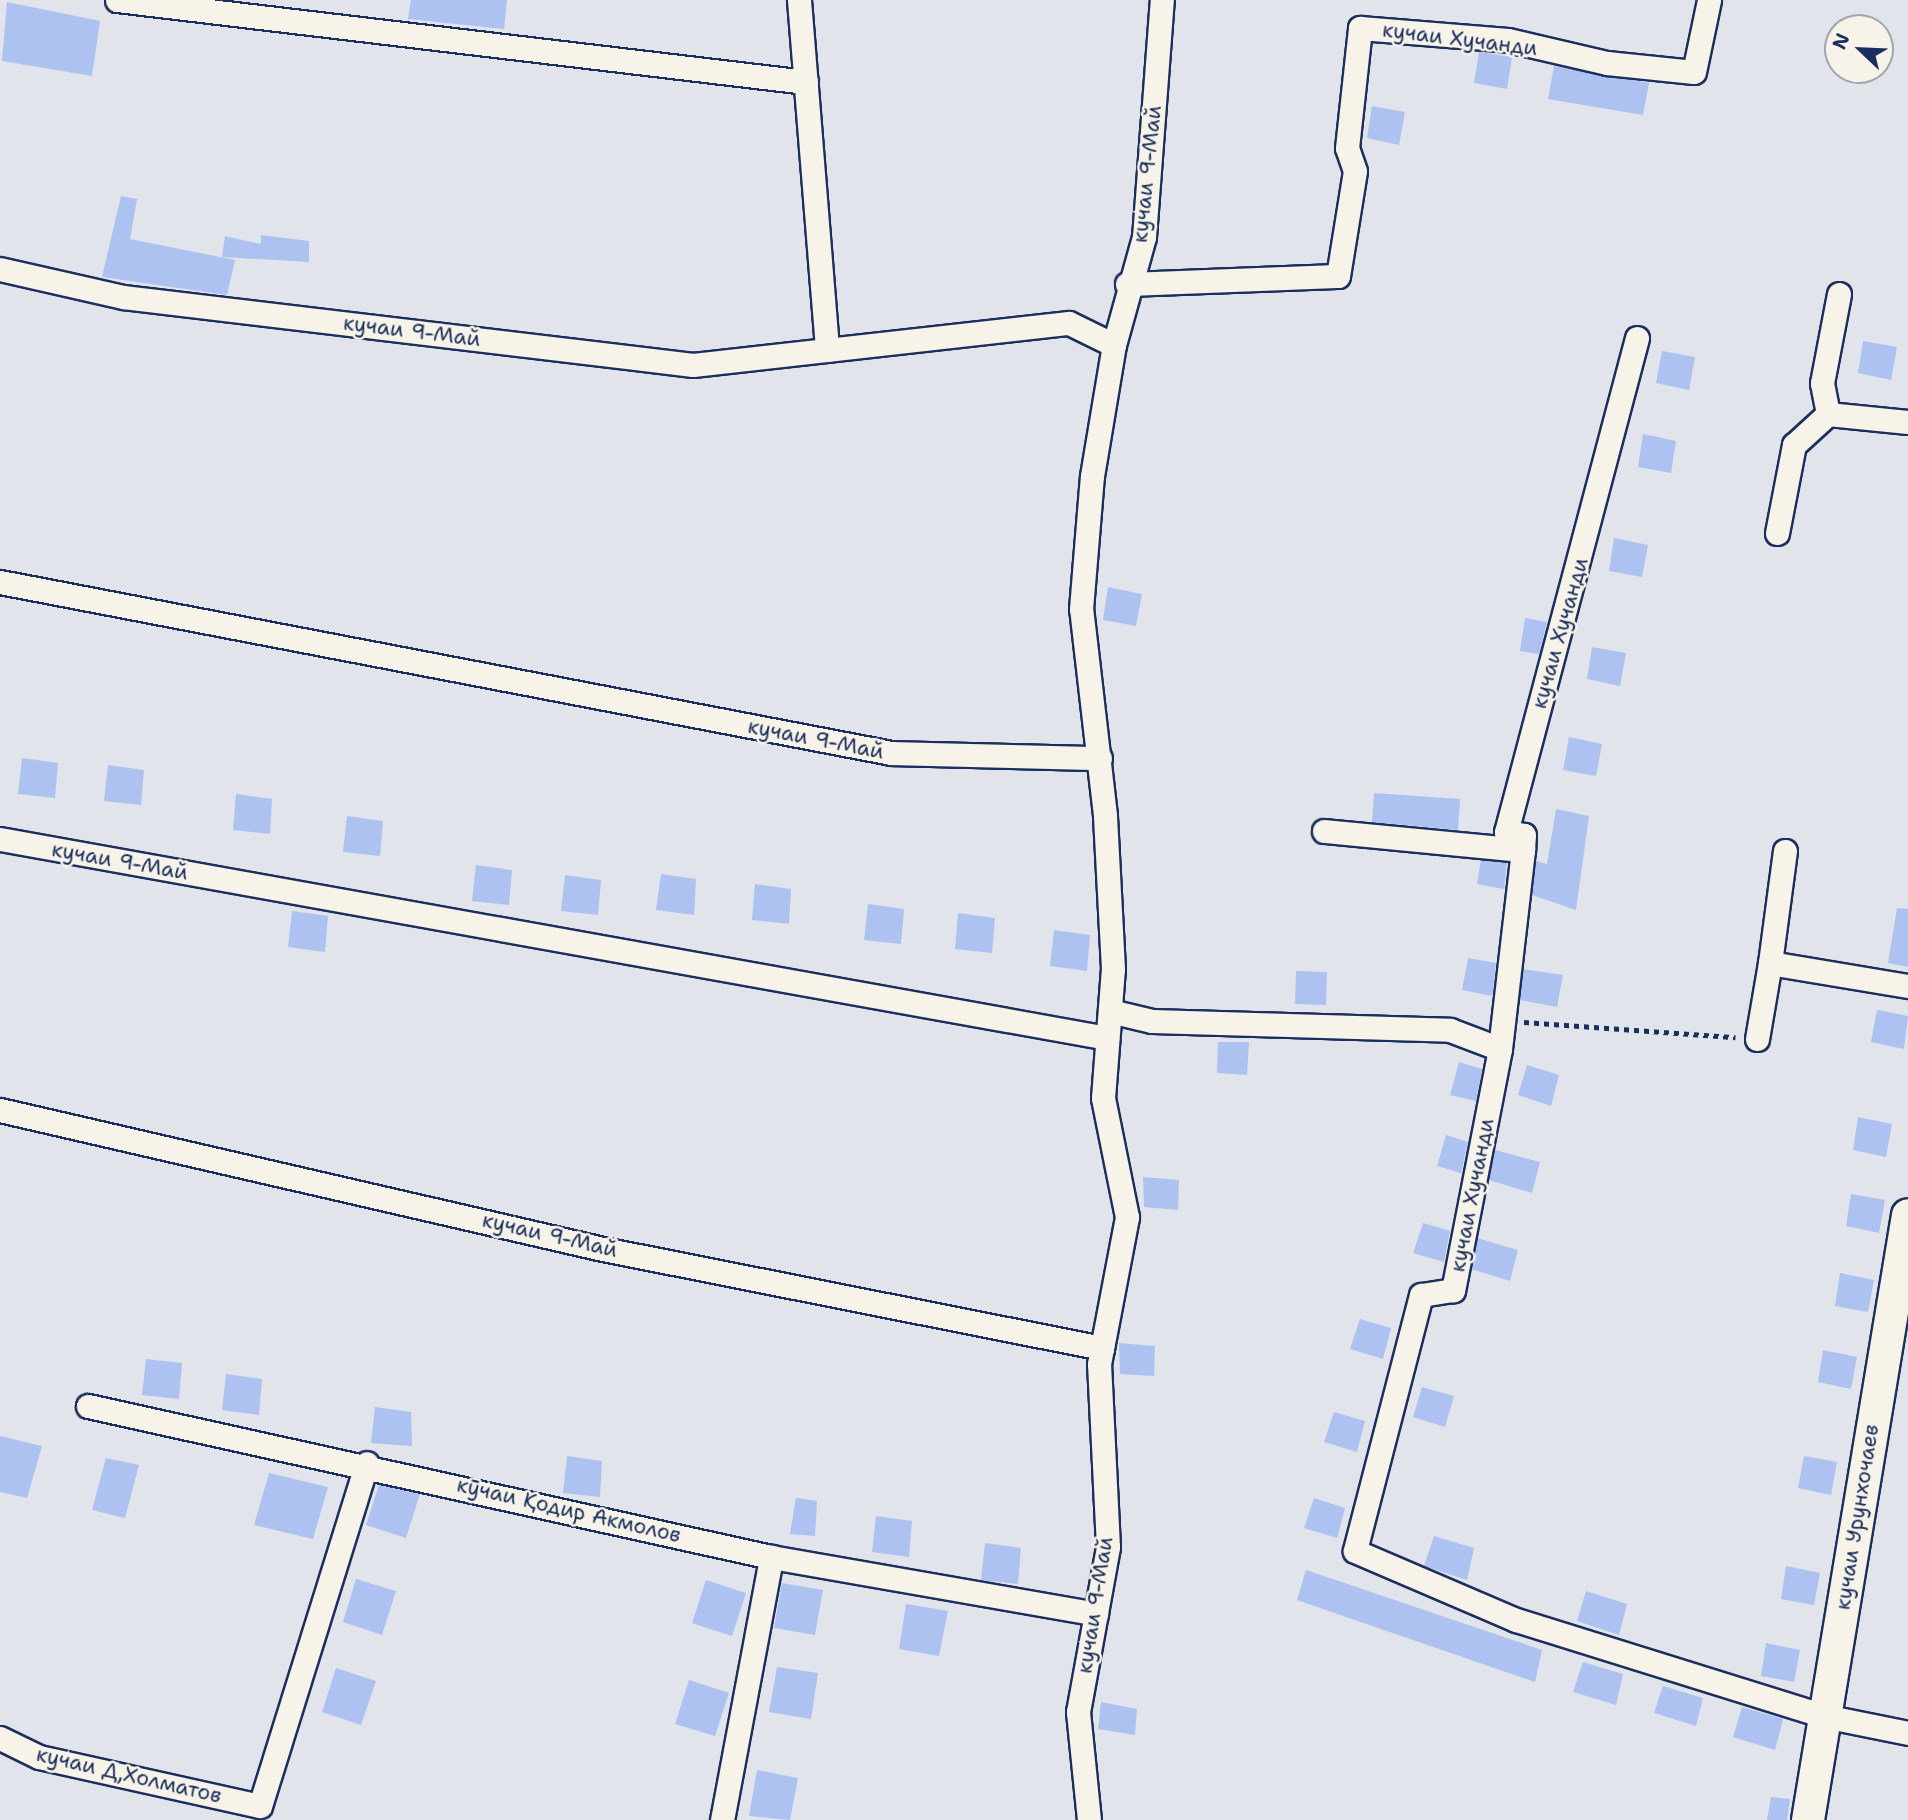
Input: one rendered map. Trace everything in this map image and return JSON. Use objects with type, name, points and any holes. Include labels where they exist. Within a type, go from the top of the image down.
[{"type":"street","points":[[117,0],[806,82]]},
{"type":"street","points":[[799,0],[827,350]]},
{"type":"street","name":"кучаи 9-Май","points":[[1089,1820],[1078,1712],[1108,1547],[1102,1348],[1127,1217],[1103,1098],[1110,1011],[1100,758],[1080,609],[1092,476],[1114,345],[1127,284],[1144,237],[1162,0]]},
{"type":"street","name":"кучаи Хучанди","points":[[1127,284],[1338,275],[1355,171],[1347,148],[1360,28],[1508,40],[1607,63],[1694,72],[1709,0]]},
{"type":"street","name":"кучаи 9-Май","points":[[0,269],[123,297],[693,365],[1069,323],[1114,345]]},
{"type":"street","points":[[1828,414],[1822,383],[1839,293]]},
{"type":"street","name":"кучаи Хучанди","points":[[1637,338],[1554,667],[1525,747],[1506,832],[1524,835],[1500,1049],[1453,1290],[1421,1295],[1355,1551],[1516,1620],[1824,1716]]},
{"type":"street","points":[[1777,533],[1794,445],[1828,414],[1908,422]]},
{"type":"street","name":"кучаи 9-Май","points":[[0,582],[891,753],[1100,758]]},
{"type":"street","points":[[1324,831],[1523,850]]},
{"type":"street","name":"кучаи 9-Май","points":[[0,839],[1107,1038]]},
{"type":"street","points":[[1757,1039],[1786,851]]},
{"type":"street","points":[[1770,963],[1908,986]]},
{"type":"street","points":[[1110,1011],[1152,1021],[1450,1030],[1500,1049]]},
{"type":"street","name":"кучаи 9-Май","points":[[0,1110],[598,1248],[1102,1348]]},
{"type":"street","name":"кучаи Урунхочаев","points":[[1808,1820],[1908,1215]]},
{"type":"street","name":"кӯчаи Қодир Акмолов","points":[[88,1406],[367,1463],[771,1557],[1096,1614]]},
{"type":"street","name":"кучаи Д,Холматов","points":[[0,1738],[39,1757],[260,1806],[367,1463]]},
{"type":"street","points":[[722,1820],[771,1557]]},
{"type":"street","points":[[1824,1716],[1908,1733]]},
{"type":"path","points":[[1502,1021],[1757,1039]]},
{"type":"building","points":[[411,0],[507,0],[504,29],[408,19]]},
{"type":"building","points":[[7,2],[100,21],[92,76],[2,61]]},
{"type":"building","points":[[1479,52],[1512,57],[1507,89],[1474,83]]},
{"type":"building","points":[[1554,66],[1649,83],[1643,115],[1548,99]]},
{"type":"building","points":[[1372,106],[1405,112],[1399,145],[1367,138]]},
{"type":"building","points":[[121,196],[137,199],[130,239],[235,260],[227,295],[102,277]]},
{"type":"building","points":[[261,235],[309,241],[309,262],[222,257],[225,236],[261,244]]},
{"type":"building","points":[[1863,341],[1897,347],[1891,380],[1858,373]]},
{"type":"building","points":[[1662,351],[1695,357],[1689,390],[1656,383]]},
{"type":"building","points":[[1643,434],[1676,441],[1671,473],[1638,467]]},
{"type":"building","points":[[1614,538],[1648,545],[1642,577],[1609,571]]},
{"type":"building","points":[[1108,587],[1142,594],[1136,626],[1103,620]]},
{"type":"building","points":[[1525,618],[1547,622],[1539,654],[1520,651]]},
{"type":"building","points":[[1592,647],[1626,653],[1620,686],[1587,679]]},
{"type":"building","points":[[1569,737],[1602,744],[1596,776],[1563,770]]},
{"type":"building","points":[[22,758],[58,763],[55,798],[18,794]]},
{"type":"building","points":[[108,765],[144,770],[141,805],[104,801]]},
{"type":"building","points":[[1374,793],[1460,799],[1458,830],[1372,822]]},
{"type":"building","points":[[236,794],[272,799],[270,834],[233,830]]},
{"type":"building","points":[[1556,809],[1589,816],[1576,910],[1532,895],[1536,861],[1547,864]]},
{"type":"building","points":[[347,816],[383,821],[380,856],[343,852]]},
{"type":"building","points":[[1481,860],[1507,863],[1504,889],[1477,884]]},
{"type":"building","points":[[476,865],[512,870],[509,905],[472,901]]},
{"type":"building","points":[[661,874],[696,879],[694,915],[656,910]]},
{"type":"building","points":[[565,875],[601,880],[598,915],[561,911]]},
{"type":"building","points":[[755,884],[791,889],[789,924],[752,920]]},
{"type":"building","points":[[868,904],[904,909],[901,944],[864,940]]},
{"type":"building","points":[[1897,908],[1908,909],[1908,967],[1888,963]]},
{"type":"building","points":[[292,911],[328,916],[325,952],[288,947]]},
{"type":"building","points":[[958,913],[995,918],[992,953],[955,949]]},
{"type":"building","points":[[1054,930],[1090,935],[1087,971],[1050,966]]},
{"type":"building","points":[[1468,958],[1496,963],[1492,996],[1462,990]]},
{"type":"building","points":[[1523,969],[1563,975],[1557,1007],[1520,1000]]},
{"type":"building","points":[[1296,971],[1327,972],[1326,1005],[1295,1004]]},
{"type":"building","points":[[1877,1010],[1908,1016],[1904,1049],[1871,1042]]},
{"type":"building","points":[[1218,1042],[1249,1042],[1247,1075],[1217,1073]]},
{"type":"building","points":[[1459,1062],[1482,1069],[1476,1101],[1450,1095]]},
{"type":"building","points":[[1527,1065],[1559,1075],[1551,1106],[1518,1095]]},
{"type":"building","points":[[1858,1117],[1892,1124],[1886,1157],[1853,1150]]},
{"type":"building","points":[[1446,1135],[1468,1142],[1461,1173],[1437,1166]]},
{"type":"building","points":[[1495,1150],[1540,1162],[1532,1193],[1489,1180]]},
{"type":"building","points":[[1143,1177],[1179,1180],[1178,1210],[1144,1207]]},
{"type":"building","points":[[1851,1194],[1885,1200],[1879,1233],[1846,1226]]},
{"type":"building","points":[[1423,1223],[1450,1231],[1444,1262],[1413,1253]]},
{"type":"building","points":[[1477,1238],[1518,1250],[1510,1281],[1471,1269]]},
{"type":"building","points":[[1840,1273],[1874,1280],[1868,1312],[1835,1306]]},
{"type":"building","points":[[1360,1319],[1391,1328],[1383,1359],[1350,1349]]},
{"type":"building","points":[[1119,1343],[1155,1346],[1154,1376],[1120,1374]]},
{"type":"building","points":[[1823,1350],[1857,1357],[1851,1389],[1818,1382]]},
{"type":"building","points":[[146,1359],[182,1363],[179,1399],[142,1395]]},
{"type":"building","points":[[226,1374],[262,1379],[259,1415],[222,1410]]},
{"type":"building","points":[[1422,1387],[1454,1396],[1445,1427],[1413,1417]]},
{"type":"building","points":[[375,1407],[411,1412],[412,1446],[371,1443]]},
{"type":"building","points":[[1334,1412],[1365,1421],[1357,1452],[1324,1442]]},
{"type":"building","points":[[0,1436],[42,1446],[27,1498],[0,1492]]},
{"type":"building","points":[[567,1456],[602,1461],[600,1497],[563,1493]]},
{"type":"building","points":[[1804,1456],[1837,1462],[1831,1495],[1798,1488]]},
{"type":"building","points":[[106,1458],[139,1465],[125,1518],[92,1510]]},
{"type":"building","points":[[269,1473],[328,1487],[313,1539],[254,1525]]},
{"type":"building","points":[[379,1485],[420,1494],[406,1538],[366,1525]]},
{"type":"building","points":[[796,1498],[817,1501],[815,1536],[790,1534]]},
{"type":"building","points":[[1314,1498],[1345,1508],[1337,1538],[1304,1528]]},
{"type":"building","points":[[876,1516],[912,1521],[909,1557],[872,1552]]},
{"type":"building","points":[[1434,1536],[1474,1548],[1467,1580],[1424,1566]]},
{"type":"building","points":[[985,1543],[1021,1548],[1018,1584],[981,1580]]},
{"type":"building","points":[[1786,1566],[1820,1573],[1814,1605],[1781,1599]]},
{"type":"building","points":[[1306,1570],[1542,1650],[1535,1682],[1297,1600]]},
{"type":"building","points":[[356,1579],[396,1591],[382,1635],[343,1622]]},
{"type":"building","points":[[706,1580],[746,1593],[732,1636],[692,1623]]},
{"type":"building","points":[[782,1583],[823,1590],[815,1635],[774,1628]]},
{"type":"building","points":[[1586,1591],[1627,1604],[1619,1635],[1577,1621]]},
{"type":"building","points":[[906,1604],[948,1611],[939,1656],[899,1649]]},
{"type":"building","points":[[1766,1643],[1800,1650],[1794,1682],[1761,1676]]},
{"type":"building","points":[[1583,1662],[1623,1674],[1616,1705],[1573,1692]]},
{"type":"building","points":[[777,1667],[818,1673],[811,1719],[769,1712]]},
{"type":"building","points":[[336,1668],[376,1681],[361,1725],[322,1712]]},
{"type":"building","points":[[689,1680],[729,1693],[715,1736],[675,1724]]},
{"type":"building","points":[[1663,1686],[1703,1698],[1696,1726],[1654,1713]]},
{"type":"building","points":[[1101,1702],[1137,1709],[1135,1735],[1098,1729]]},
{"type":"building","points":[[1742,1707],[1783,1719],[1775,1750],[1733,1737]]},
{"type":"building","points":[[757,1770],[798,1778],[790,1820],[749,1816]]},
{"type":"building","points":[[1771,1797],[1790,1799],[1787,1820],[1767,1820]]}]
